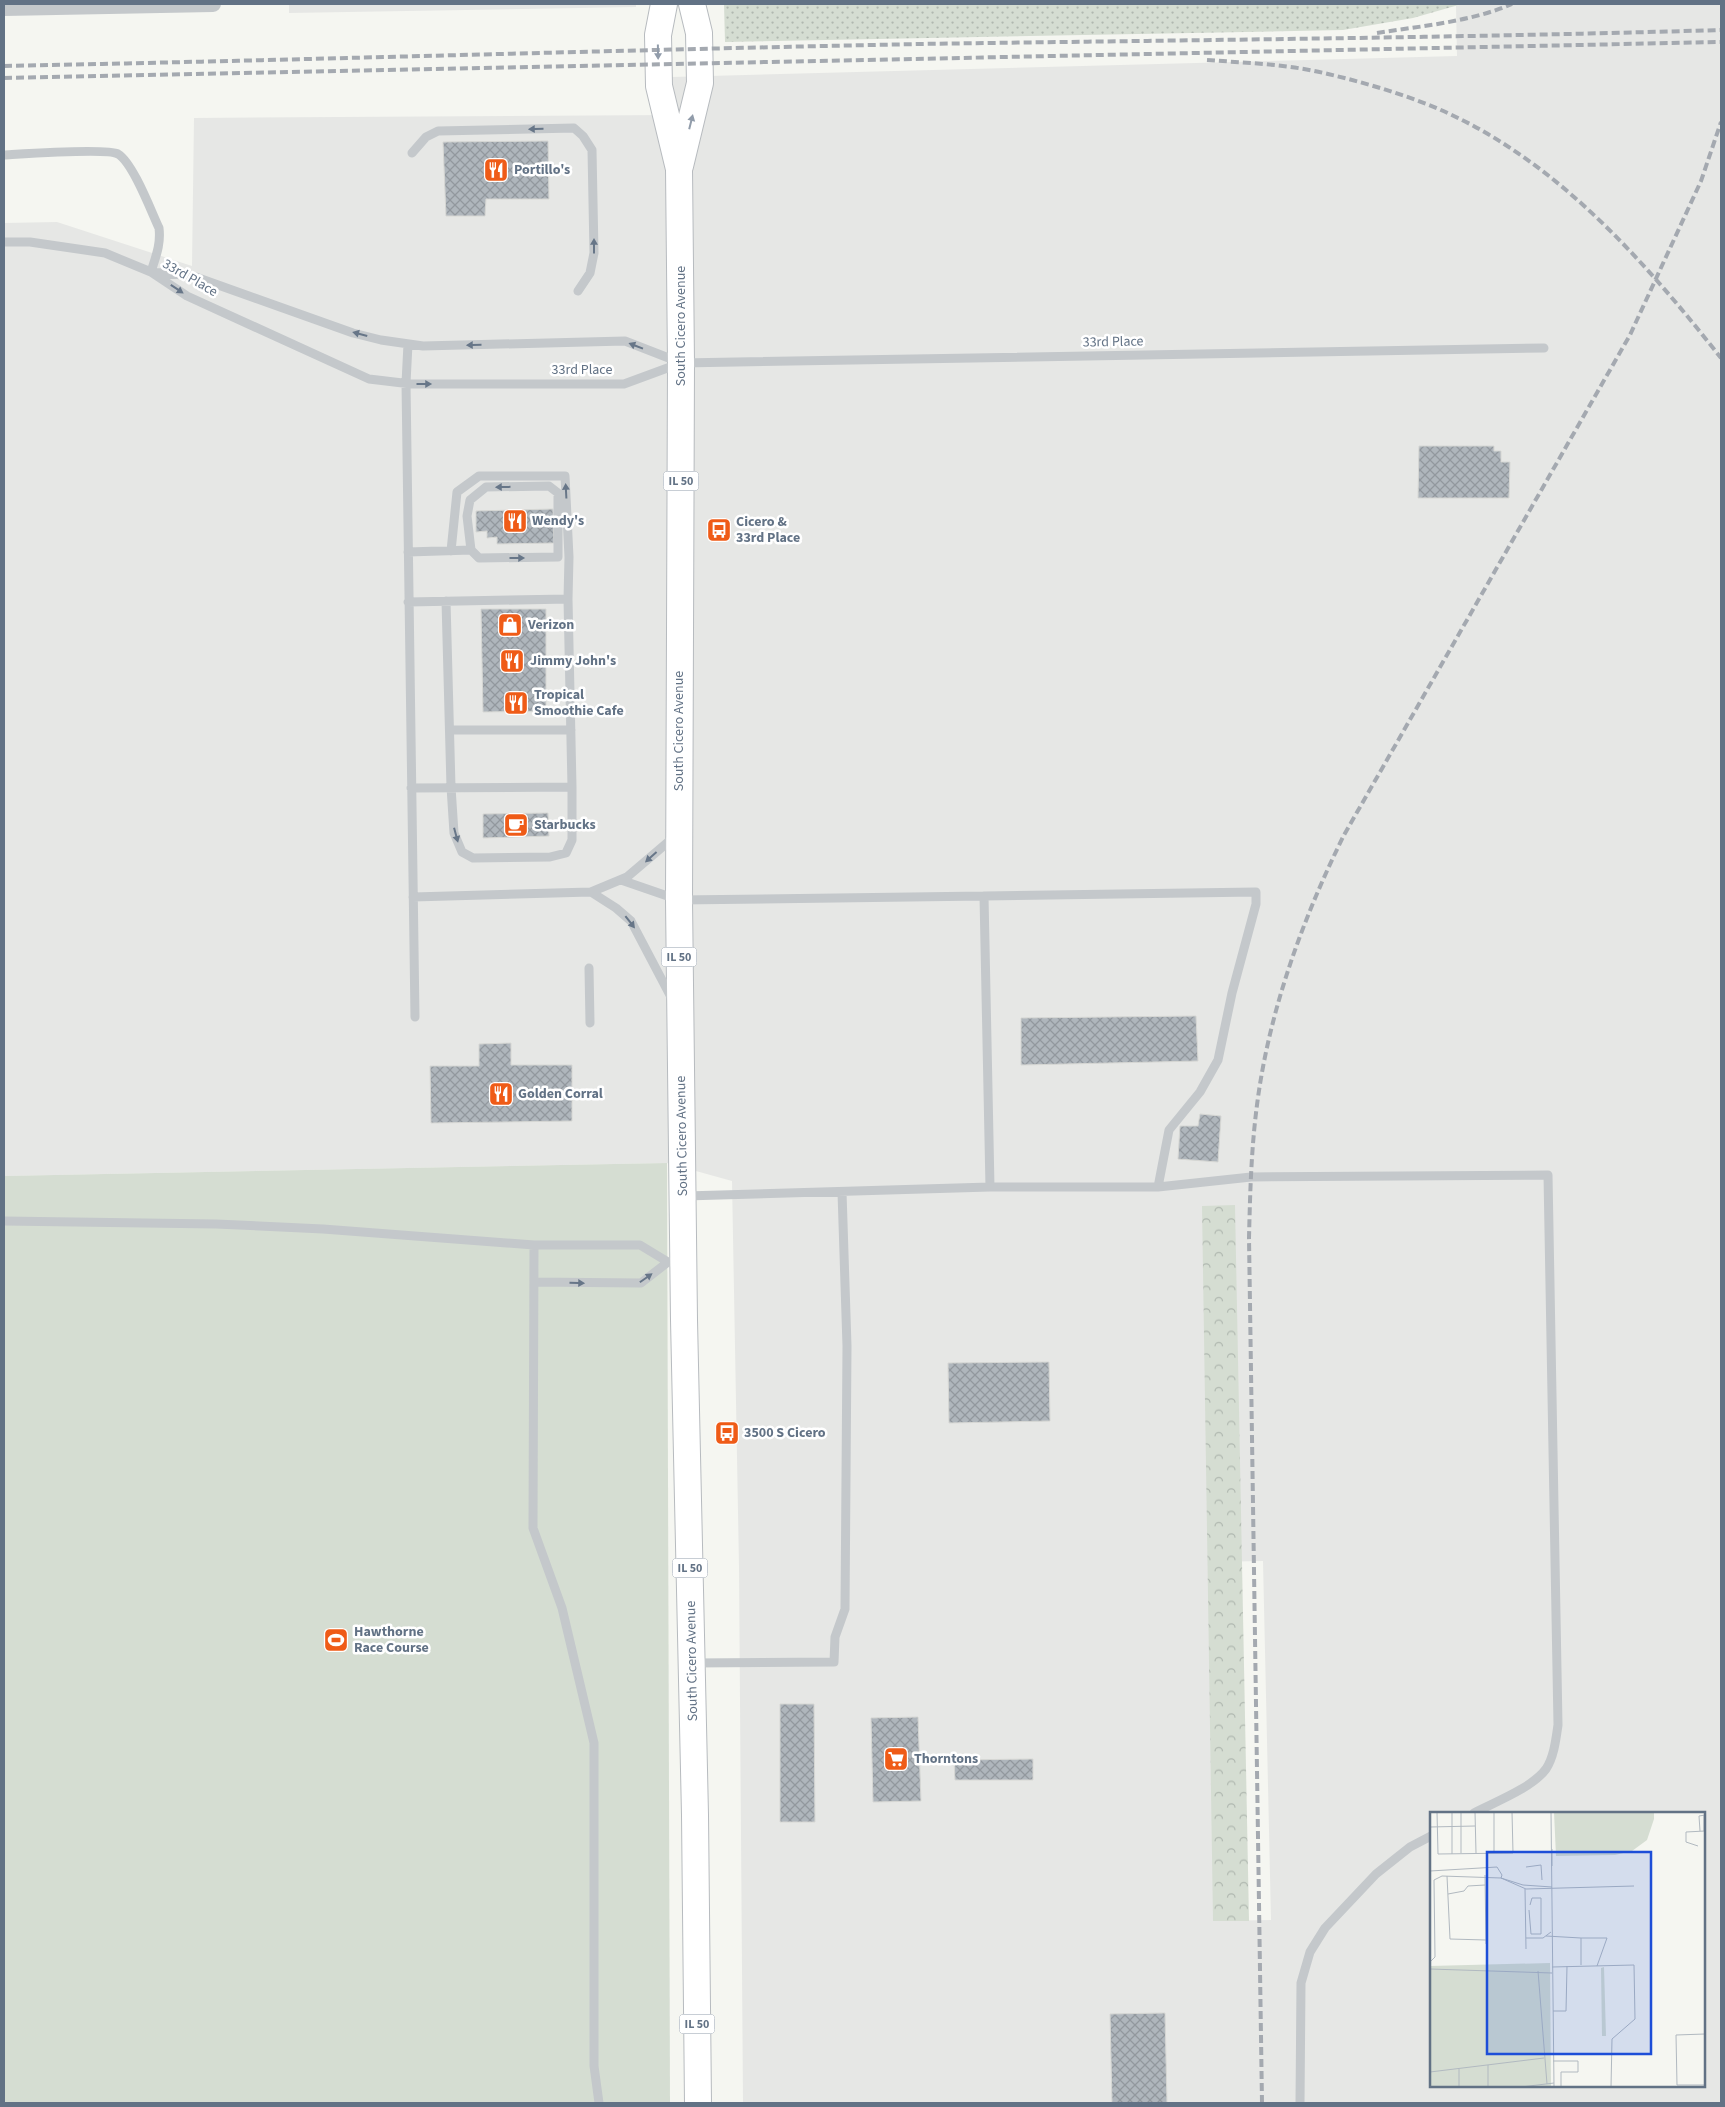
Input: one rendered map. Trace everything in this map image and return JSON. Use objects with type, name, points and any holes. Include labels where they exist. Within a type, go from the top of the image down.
[{"type":"main road","name":"South Cicero Avenue","points":[[664,4],[658,35],[658,86],[679,169],[681,363],[679,900],[682,1196],[676,1262],[692,1664],[698,2103]]},
{"type":"main road","name":"South Cicero Avenue","points":[[679,169],[700,83],[699,33],[692,4]]},
{"type":"street","points":[[4,8],[213,4]]},
{"type":"lane","points":[[412,153],[426,137],[438,131],[574,128],[584,136],[592,150],[594,253],[590,273],[578,291]]},
{"type":"lane","points":[[4,155],[99,151],[117,153],[128,165],[159,228],[159,246],[151,272],[105,253],[30,242],[4,242]]},
{"type":"lane","name":"33rd Place","points":[[151,272],[192,276],[353,333],[408,344],[423,346],[625,341],[681,363]]},
{"type":"lane","name":"33rd Place","points":[[151,272],[187,296],[369,379],[406,383],[624,384],[681,363],[1544,348]]},
{"type":"lane","points":[[408,344],[406,383],[408,602],[415,1017]]},
{"type":"lane","points":[[446,601],[454,833],[462,852],[473,858],[550,857],[566,853],[572,840],[572,787],[568,599],[569,557],[565,476],[480,476],[457,492],[450,551]]},
{"type":"lane","points":[[408,552],[471,550],[479,558],[558,557],[558,493],[549,486],[486,487],[470,500],[467,516],[471,550]]},
{"type":"lane","points":[[408,602],[568,599]]},
{"type":"lane","points":[[450,730],[571,730]]},
{"type":"lane","points":[[411,788],[572,787]]},
{"type":"lane","points":[[412,897],[591,892],[620,880],[635,871],[679,832]]},
{"type":"lane","points":[[620,880],[679,900],[1256,892],[1256,904],[1232,993],[1218,1060],[1200,1092],[1169,1130],[1158,1186]]},
{"type":"lane","points":[[591,892],[616,908],[631,921],[680,1015]]},
{"type":"lane","points":[[984,896],[990,1187]]},
{"type":"lane","points":[[589,968],[590,1023]]},
{"type":"lane","points":[[682,1196],[990,1187],[1158,1186],[1251,1177],[1548,1175],[1558,1725],[1555,1747],[1546,1769],[1529,1784],[1476,1812]]},
{"type":"lane","points":[[692,1664],[834,1662],[835,1637],[845,1610],[847,1346],[842,1192]]},
{"type":"lane","points":[[4,1221],[216,1224],[323,1229],[534,1245],[640,1245],[676,1262]]},
{"type":"lane","points":[[534,1245],[533,1528],[562,1608],[594,1743],[594,2066],[599,2103]]},
{"type":"lane","points":[[534,1282],[641,1283],[676,1262]]},
{"type":"lane","points":[[1300,2103],[1300,1984],[1310,1952],[1325,1928],[1376,1874],[1410,1847],[1430,1837]]},
{"type":"shaded area","points":[[289,4],[636,4],[636,7],[289,13]]},
{"type":"shaded area","points":[[1462,4],[1721,4],[1721,2103],[743,2103],[739,1567],[732,1181],[667,1163],[4,1176],[4,223],[57,222],[192,266],[194,118],[671,115],[672,77],[1457,56],[1456,6]],"holes":[[[1263,1561],[1271,1920],[1214,1921],[1209,1562]]]},
{"type":"green space","points":[[724,4],[1462,4],[1413,18],[1343,30],[725,42]]},
{"type":"green space","name":"Hawthorne Race Course","points":[[667,1163],[670,2103],[4,2103],[4,1176]]},
{"type":"green space","points":[[1235,1205],[1249,1921],[1213,1921],[1202,1206]]},
{"type":"building","name":"Portillo's","points":[[548,141],[549,199],[486,199],[485,216],[446,216],[443,142]]},
{"type":"building","points":[[1419,446],[1494,446],[1494,451],[1501,451],[1501,462],[1510,462],[1509,498],[1418,498]]},
{"type":"building","name":"Wendy's","points":[[553,509],[554,543],[497,544],[497,537],[487,538],[487,531],[476,532],[476,511]]},
{"type":"building","points":[[481,609],[546,609],[546,711],[483,712]]},
{"type":"building","name":"Starbucks","points":[[548,813],[549,836],[483,838],[483,814]]},
{"type":"building","points":[[1196,1016],[1198,1061],[1021,1065],[1021,1018]]},
{"type":"building","name":"Golden Corral","points":[[511,1043],[511,1065],[572,1065],[572,1121],[431,1123],[430,1066],[479,1066],[479,1044]]},
{"type":"building","points":[[1200,1114],[1221,1116],[1218,1162],[1178,1159],[1180,1126],[1198,1126]]},
{"type":"building","points":[[1049,1362],[1050,1421],[949,1423],[948,1363]]},
{"type":"building","points":[[780,1704],[814,1704],[815,1822],[780,1822]]},
{"type":"building","name":"Thorntons","points":[[918,1717],[921,1801],[873,1802],[871,1718]]},
{"type":"building","name":"Thorntons","points":[[1033,1759],[1033,1780],[955,1780],[954,1760]]},
{"type":"building","points":[[1165,2013],[1167,2103],[1112,2103],[1110,2014]]},
{"type":"railway","points":[[1377,33],[1462,19],[1512,4]]},
{"type":"railway","points":[[4,66],[919,44],[1420,37],[1721,30]]},
{"type":"railway","points":[[4,78],[1721,42]]},
{"type":"railway","points":[[1207,60],[1283,66],[1341,77],[1417,100],[1473,126],[1515,151],[1554,180],[1591,212],[1659,283],[1721,358]]},
{"type":"railway","points":[[1262,2103],[1249,1238],[1254,1129],[1268,1041],[1277,1006],[1300,936],[1344,835],[1630,335],[1701,181],[1721,122]]},
{"type":"place","name":"Portillo's","points":[[496,170]]},
{"type":"place","name":"Wendy's","points":[[515,521]]},
{"type":"place","name":"Cicero & 33rd Place","points":[[719,530]]},
{"type":"place","name":"Verizon","points":[[510,625]]},
{"type":"place","name":"Jimmy John's","points":[[512,661]]},
{"type":"place","name":"Tropical Smoothie Cafe","points":[[516,703]]},
{"type":"place","name":"Starbucks","points":[[516,825]]},
{"type":"place","name":"Golden Corral","points":[[501,1094]]},
{"type":"place","name":"3500 S Cicero","points":[[727,1433]]},
{"type":"place","name":"Hawthorne Race Course","points":[[336,1640]]},
{"type":"place","name":"Thorntons","points":[[896,1759]]}]
